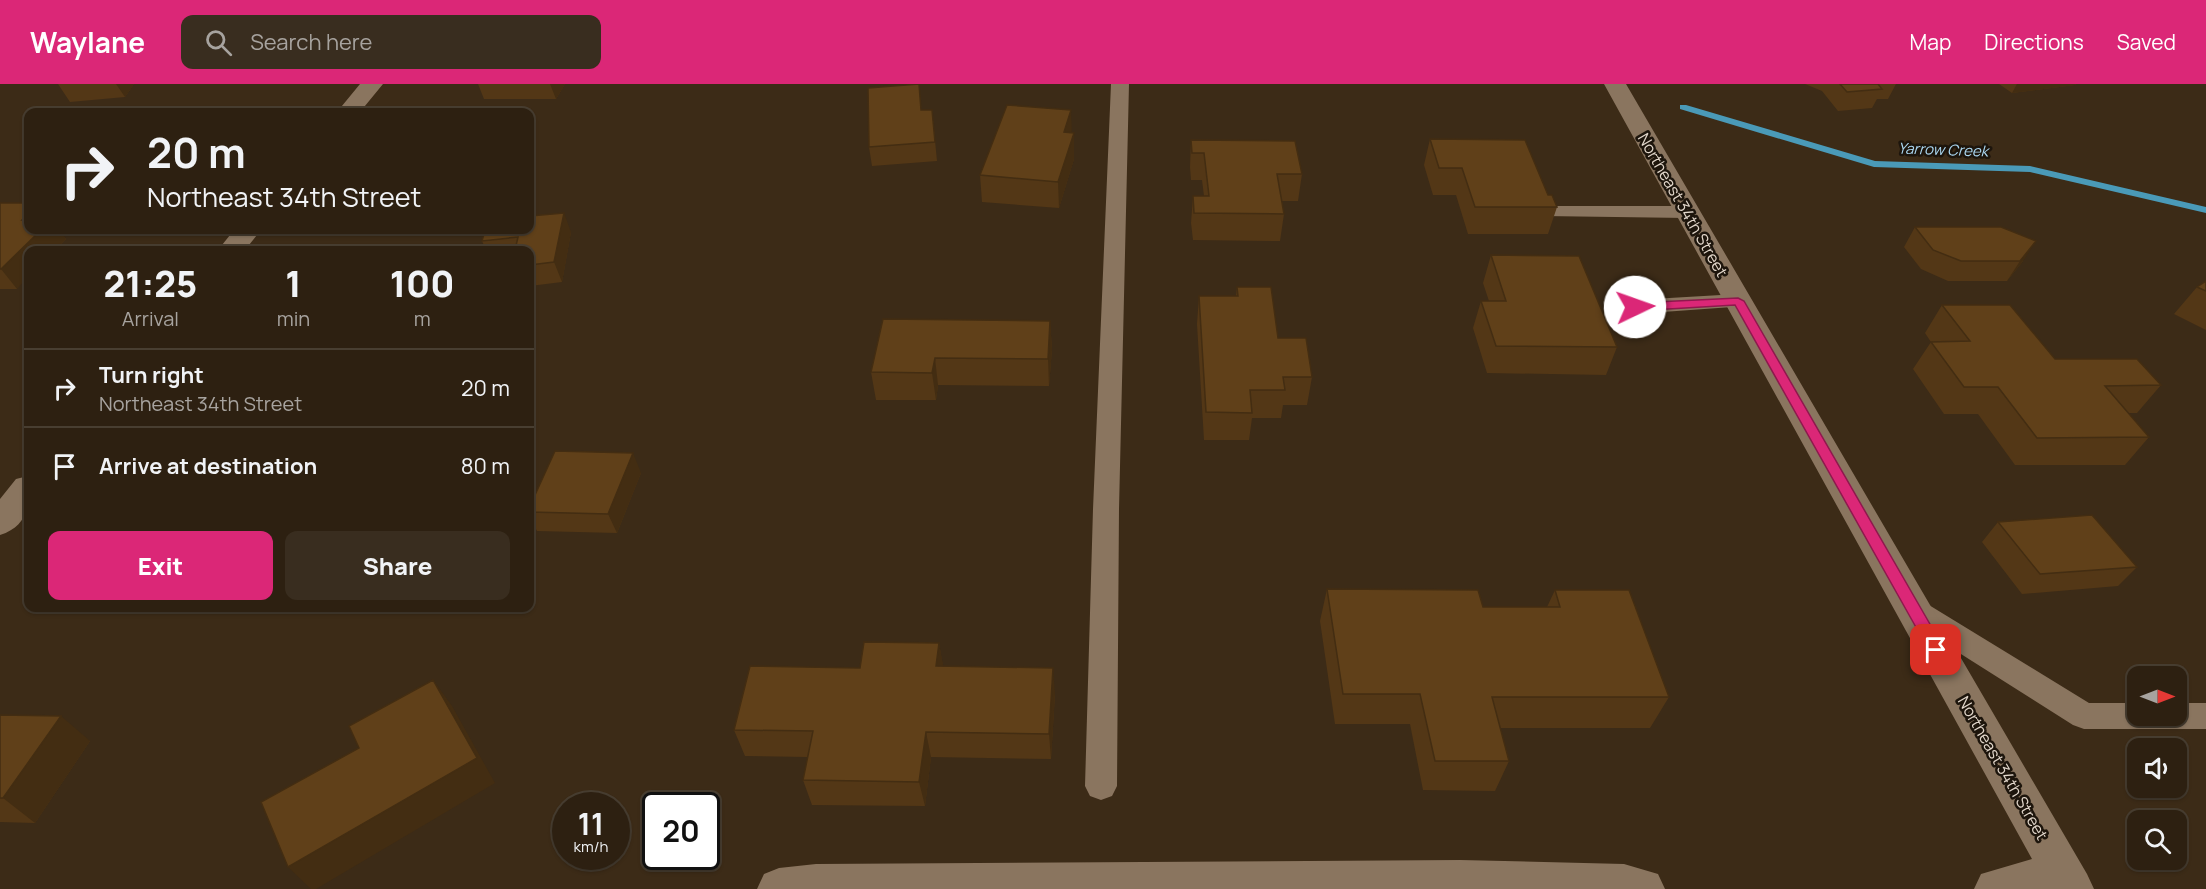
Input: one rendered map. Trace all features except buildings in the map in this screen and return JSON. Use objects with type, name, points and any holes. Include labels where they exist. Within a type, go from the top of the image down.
[{"type":"street","points":[[351,108],[372,84]]},
{"type":"street","name":"Northeast 34th Street","points":[[1615,84],[2066,880]]},
{"type":"street","points":[[234,246],[245,234]]},
{"type":"street","points":[[0,522],[24,493]]},
{"type":"street","points":[[779,889],[816,885],[1460,880],[1624,885],[1643,889]]},
{"type":"street","points":[[1996,889],[2066,880]]},
{"type":"lane","points":[[1101,786],[1106,509],[1120,84]]},
{"type":"lane","points":[[1550,212],[1687,212]]},
{"type":"lane","points":[[1635,307],[1738,301]]},
{"type":"lane","points":[[1913,610],[1988,654],[2084,717],[2206,716]]},
{"type":"waterway","name":"Yarrow Creek","points":[[1683,107],[1874,164],[2030,169],[2206,210]]},
{"type":"route","points":[[1635,307],[1738,301],[1936,650]]}]
